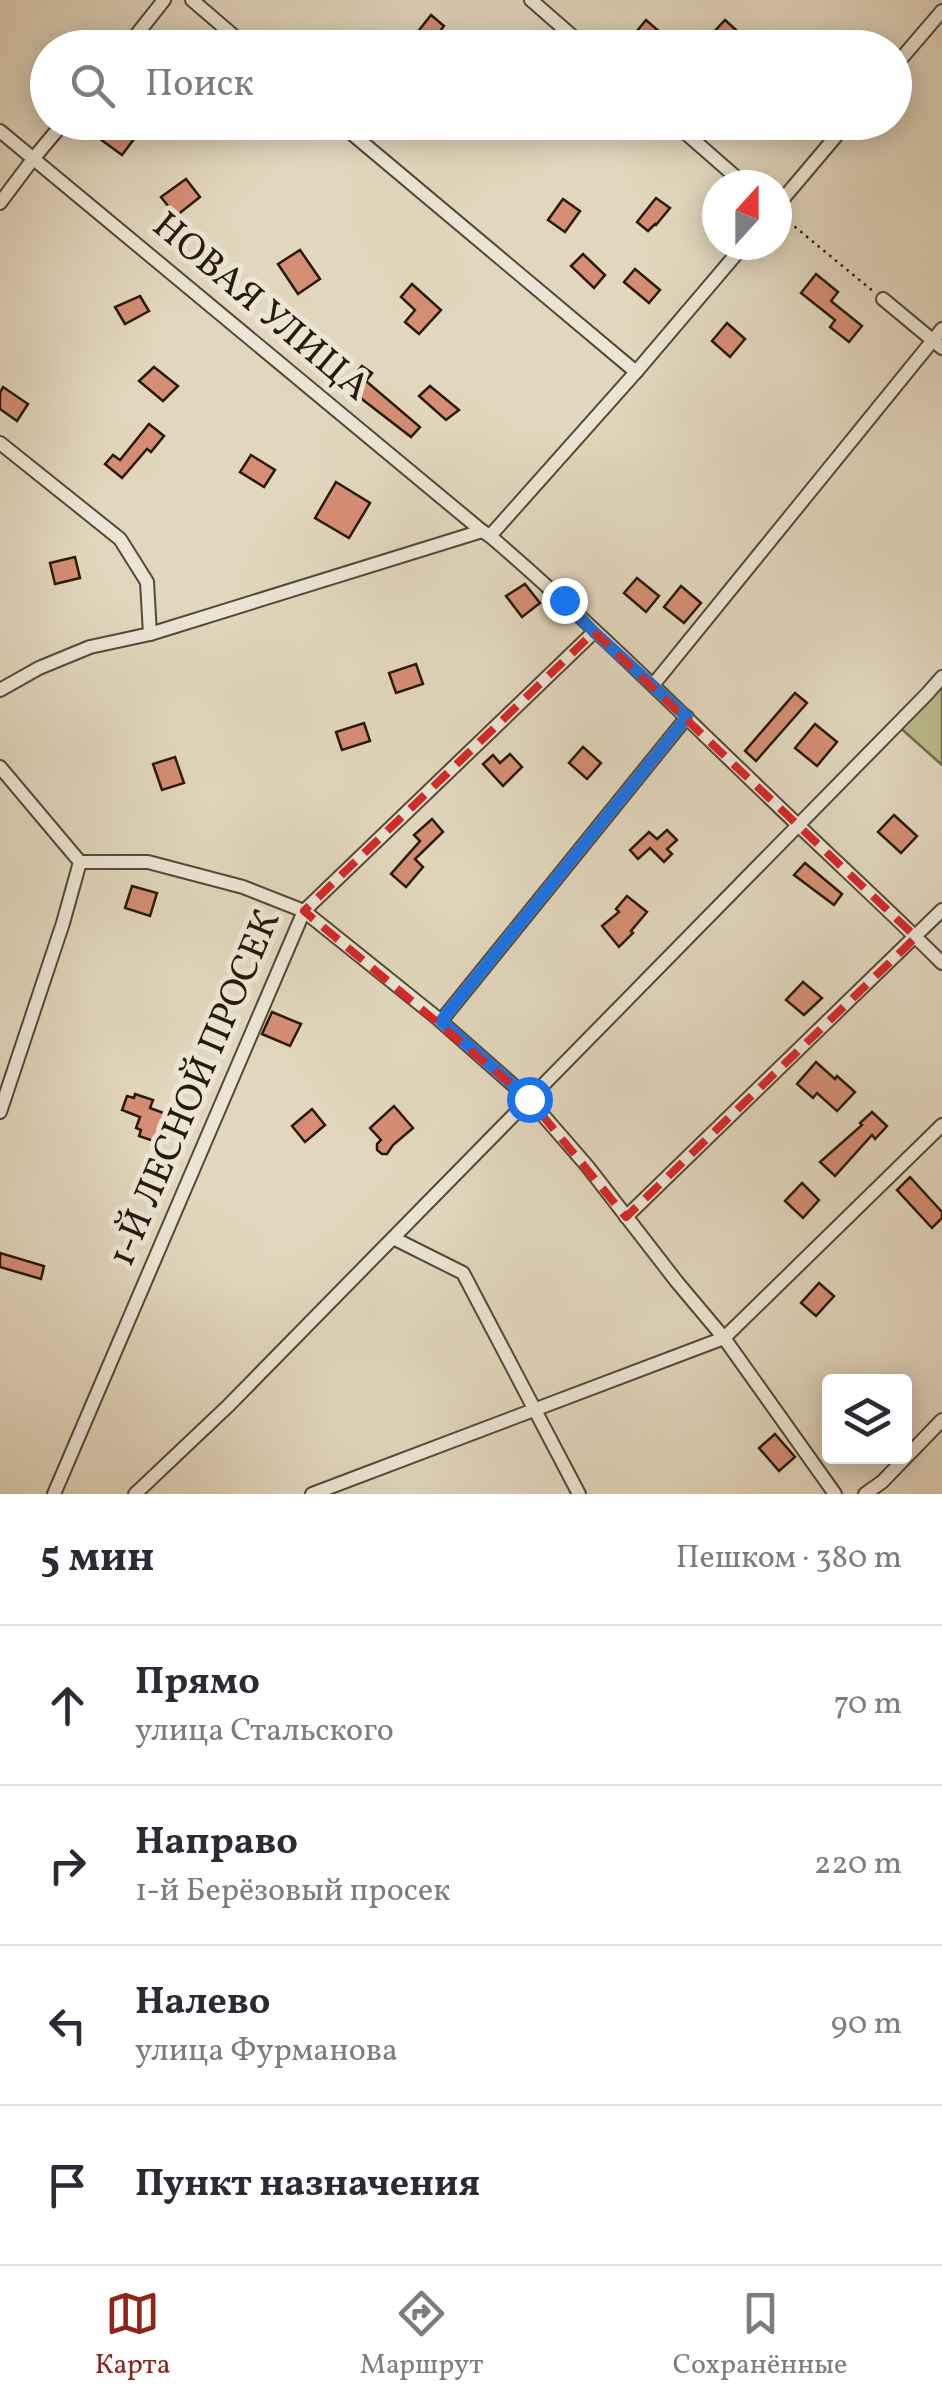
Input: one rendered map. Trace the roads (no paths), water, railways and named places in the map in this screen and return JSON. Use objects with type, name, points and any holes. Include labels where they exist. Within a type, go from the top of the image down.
[{"type":"street","points":[[140,30],[164,0]]},
{"type":"street","points":[[192,0],[227,30]]},
{"type":"street","points":[[530,0],[565,30]]},
{"type":"street","points":[[912,46],[942,11]]},
{"type":"street","name":"НОВАЯ УЛИЦА","points":[[0,131],[564,600],[942,963]]},
{"type":"street","points":[[0,203],[48,140]]},
{"type":"street","points":[[359,140],[636,372]]},
{"type":"street","points":[[694,140],[729,170]]},
{"type":"street","points":[[792,191],[833,140]]},
{"type":"street","points":[[0,690],[38,668],[90,647],[150,634],[486,534],[636,372],[731,260]]},
{"type":"street","points":[[654,685],[939,339],[882,299]]},
{"type":"street","points":[[0,443],[120,539],[146,582],[150,634]]},
{"type":"street","name":"1-Й ЛЕСНОЙ ПРОСЕК","points":[[54,1494],[304,911],[594,632]]},
{"type":"street","points":[[135,1494],[228,1406],[942,677]]},
{"type":"street","points":[[441,1021],[687,717]]},
{"type":"street","points":[[0,767],[80,862],[148,862],[243,886],[304,911],[441,1021],[529,1099],[588,1166],[724,1338],[835,1494]]},
{"type":"street","points":[[0,1112],[80,862]]},
{"type":"street","points":[[626,1217],[942,910]]},
{"type":"street","points":[[312,1494],[724,1338],[942,1124]]},
{"type":"street","points":[[393,1238],[463,1273],[579,1494]]},
{"type":"street","points":[[865,1494],[882,1482],[942,1420]]}]
